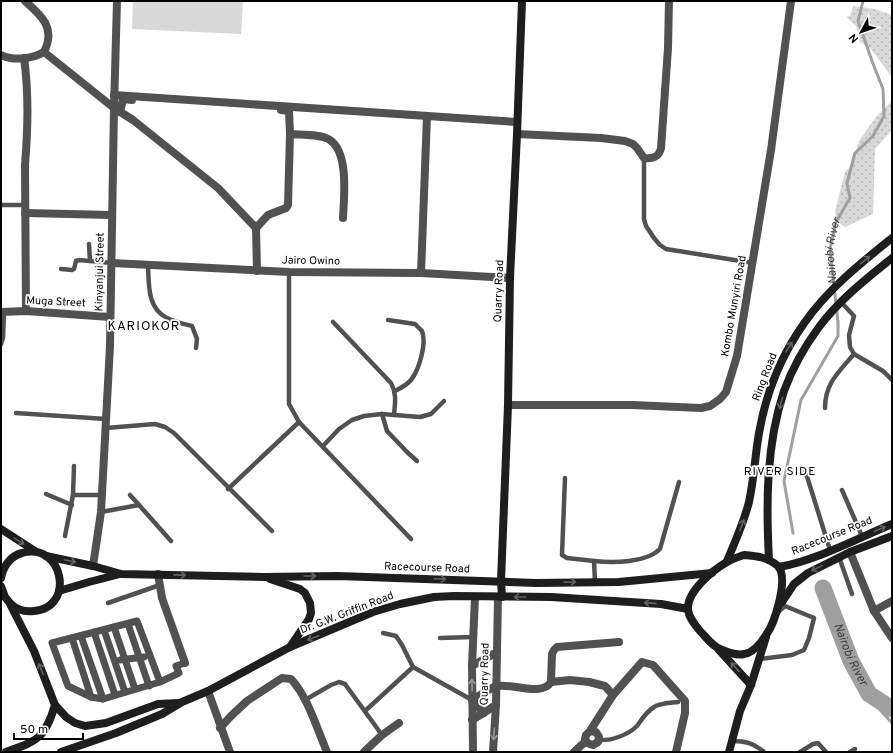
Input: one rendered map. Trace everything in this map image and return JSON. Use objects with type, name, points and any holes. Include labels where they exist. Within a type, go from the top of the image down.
[{"type":"main road","name":"Quarry Road","points":[[500,597],[508,405],[510,278],[518,134],[517,122],[522,1]]},
{"type":"main road","name":"Ring Road","points":[[727,561],[749,501],[759,432],[769,393],[784,355],[805,322],[829,293],[864,260],[892,238]]},
{"type":"main road","name":"Ring Road","points":[[769,560],[768,513],[771,455],[774,430],[784,391],[812,337],[834,309],[852,291],[892,258]]},
{"type":"main road","name":"Racecourse Road","points":[[778,567],[789,565],[830,550],[892,524]]},
{"type":"main road","points":[[1,529],[37,552],[46,556],[93,566],[121,574]]},
{"type":"main road","name":"Racecourse Road","points":[[777,611],[794,584],[808,572],[850,552],[892,536]]},
{"type":"main road","points":[[1,578],[4,568],[14,556],[21,553],[37,552]]},
{"type":"main road","points":[[729,752],[740,711],[751,685],[767,634],[777,611],[783,576],[778,567],[769,560],[760,556],[744,555],[727,561],[700,584],[691,595],[688,610],[694,623],[709,641],[718,648],[751,685]]},
{"type":"main road","points":[[9,602],[21,610],[29,612],[44,609],[56,598],[61,581],[54,563],[46,556]]},
{"type":"main road","name":"Racecourse Road","points":[[121,574],[263,577],[338,576],[536,583],[619,582],[712,573]]},
{"type":"main road","points":[[59,591],[121,574]]},
{"type":"main road","points":[[263,577],[300,589],[305,593],[310,603],[311,613],[309,619],[290,647]]},
{"type":"main road","points":[[1,586],[5,597],[34,651],[55,705],[66,717],[75,723],[85,726],[106,723],[158,704],[182,702]]},
{"type":"main road","name":"Dr. G.W. Griffin Road","points":[[61,752],[130,728],[162,714],[182,702],[208,691],[290,647],[373,612],[400,604],[434,597],[589,598],[661,604],[688,610]]},
{"type":"main road","points":[[718,648],[743,655],[751,652],[767,634]]},
{"type":"main road","points":[[6,752],[31,743],[39,737],[46,728],[55,705]]},
{"type":"street","points":[[1,55],[12,58],[24,58],[44,52],[48,43],[49,38],[47,28],[40,15],[25,1]]},
{"type":"street","name":"Kinyanjui Street","points":[[93,566],[101,512],[106,428],[112,263],[112,215],[116,110],[114,95],[118,1]]},
{"type":"street","points":[[518,134],[602,138],[625,141],[638,148],[644,158],[654,158],[658,156],[661,148],[668,48],[669,1]]},
{"type":"street","name":"Kombo Munyiri Road","points":[[508,405],[632,405],[701,408],[710,406],[720,399],[726,392],[737,356],[753,263],[771,150],[791,1]]},
{"type":"street","points":[[44,52],[116,110],[133,120],[218,188],[256,228],[257,271]]},
{"type":"street","points":[[24,58],[28,94],[25,209],[26,311]]},
{"type":"street","points":[[114,95],[517,122]]},
{"type":"street","points":[[116,110],[123,99],[204,104],[256,110],[289,111],[290,134],[288,205],[286,208],[268,215],[256,228]]},
{"type":"street","points":[[421,273],[427,116]]},
{"type":"street","points":[[290,134],[317,136],[329,139],[336,146],[341,154],[345,186],[343,218]]},
{"type":"street","points":[[25,209],[112,215]]},
{"type":"street","name":"Jairo Owino","points":[[112,263],[257,271],[421,273],[510,278]]},
{"type":"street","name":"Muga Street","points":[[2,312],[26,311],[110,317]]},
{"type":"street","points":[[850,552],[874,611],[892,638]]},
{"type":"street","points":[[158,574],[162,598],[185,663],[176,666],[179,673],[160,682],[149,686],[103,699],[91,697],[68,686],[52,643],[136,621],[160,682]]},
{"type":"street","name":"Quarry Road","points":[[473,752],[472,666],[475,597]]},
{"type":"street","name":"Quarry Road","points":[[493,752],[500,597]]},
{"type":"street","points":[[874,611],[892,601]]},
{"type":"street","points":[[128,624],[149,686]]},
{"type":"street","points":[[114,627],[135,689]]},
{"type":"street","points":[[104,630],[125,692]]},
{"type":"street","points":[[94,632],[115,695]]},
{"type":"street","points":[[81,636],[103,699]]},
{"type":"street","points":[[72,638],[91,697]]},
{"type":"street","points":[[484,712],[472,700],[496,686],[546,688],[551,682],[552,654],[557,647],[619,642]]},
{"type":"street","points":[[472,666],[497,652]]},
{"type":"street","points":[[92,668],[125,658],[150,656]]},
{"type":"street","points":[[590,731],[598,734],[599,740],[597,744],[593,746],[589,745],[586,741],[586,735],[613,695],[642,662],[653,665],[685,702],[685,713],[676,752]]},
{"type":"street","points":[[220,728],[247,701],[282,678],[291,679],[305,700],[327,752]]},
{"type":"street","points":[[551,682],[570,680],[589,682],[605,686],[613,695]]},
{"type":"street","points":[[208,691],[220,728],[230,752]]},
{"type":"street","points":[[472,720],[496,705]]},
{"type":"street","points":[[364,752],[382,735],[399,723]]},
{"type":"street","points":[[574,752],[586,741]]},
{"type":"lane","points":[[644,158],[644,219],[646,226],[660,245],[666,249],[687,254],[753,263]]},
{"type":"lane","points":[[1,205],[25,209]]},
{"type":"lane","points":[[89,244],[90,261]]},
{"type":"lane","points":[[61,269],[74,269],[76,261],[112,263]]},
{"type":"lane","points":[[148,265],[151,301],[160,314],[169,319],[192,326],[197,339],[196,348]]},
{"type":"lane","points":[[289,272],[289,404],[299,422],[411,539]]},
{"type":"lane","points":[[841,302],[854,316],[849,335],[850,347],[854,354],[882,371],[892,380]]},
{"type":"lane","points":[[1,344],[3,338],[2,312]]},
{"type":"lane","points":[[388,320],[415,324],[422,331],[423,340],[422,356],[412,379],[404,386],[395,390]]},
{"type":"lane","points":[[333,322],[391,383],[395,390],[396,396],[394,415]]},
{"type":"lane","points":[[825,408],[826,395],[833,378],[854,354]]},
{"type":"lane","points":[[323,446],[339,429],[352,420],[364,416],[382,414],[420,417],[431,414],[444,401]]},
{"type":"lane","points":[[16,413],[106,419]]},
{"type":"lane","points":[[382,414],[387,431],[418,461]]},
{"type":"lane","points":[[228,489],[299,422]]},
{"type":"lane","points":[[106,428],[155,424],[165,427],[174,433],[272,532]]},
{"type":"lane","points":[[65,536],[72,505],[74,466]]},
{"type":"lane","points":[[805,470],[830,550]]},
{"type":"lane","points":[[565,478],[562,555],[566,558],[605,562],[649,557],[660,549],[679,482]]},
{"type":"lane","points":[[842,490],[862,536]]},
{"type":"lane","points":[[46,494],[72,505]]},
{"type":"lane","points":[[73,495],[102,495]]},
{"type":"lane","points":[[130,495],[171,541]]},
{"type":"lane","points":[[101,512],[140,505]]},
{"type":"lane","points":[[839,557],[852,594]]},
{"type":"lane","points":[[594,561],[595,582]]},
{"type":"lane","points":[[108,603],[160,585]]},
{"type":"lane","points":[[760,659],[792,654],[804,650],[809,638],[814,618],[785,606],[777,611]]},
{"type":"lane","points":[[384,633],[396,636],[413,667],[472,700]]},
{"type":"lane","points":[[440,638],[473,637]]},
{"type":"lane","points":[[365,711],[413,667]]},
{"type":"lane","points":[[305,700],[331,685],[340,682],[345,684],[382,735]]},
{"type":"lane","points":[[599,740],[608,740],[620,736],[636,727],[644,715],[655,707],[678,702]]},
{"type":"lane","points":[[732,741],[746,741],[764,752]]},
{"type":"lane","points":[[800,752],[813,744],[818,743],[826,752]]},
{"type":"shaded area","points":[[133,1],[243,1],[241,34],[132,29]]},
{"type":"shaded area","points":[[853,6],[875,9],[892,15],[892,77],[870,48],[860,42],[856,26],[846,17],[850,16]]},
{"type":"shaded area","points":[[892,101],[892,130],[875,149],[873,214],[845,227],[837,222],[835,211],[845,172],[853,164],[859,141],[876,117]]},
{"type":"waterway","name":"Nairobi River","points":[[793,533],[784,481],[801,400],[838,336],[838,322],[830,249],[836,222],[850,198],[847,183],[855,153],[873,136],[884,116],[883,89],[858,21],[863,1]]},
{"type":"waterway","name":"Nairobi River","points":[[823,588],[851,661],[869,694],[892,709]]},
{"type":"waterway","points":[[869,694],[872,701],[892,723]]},
{"type":"district","name":"KARIOKOR","points":[[144,327]]},
{"type":"district","name":"RIVER SIDE","points":[[780,472]]}]
